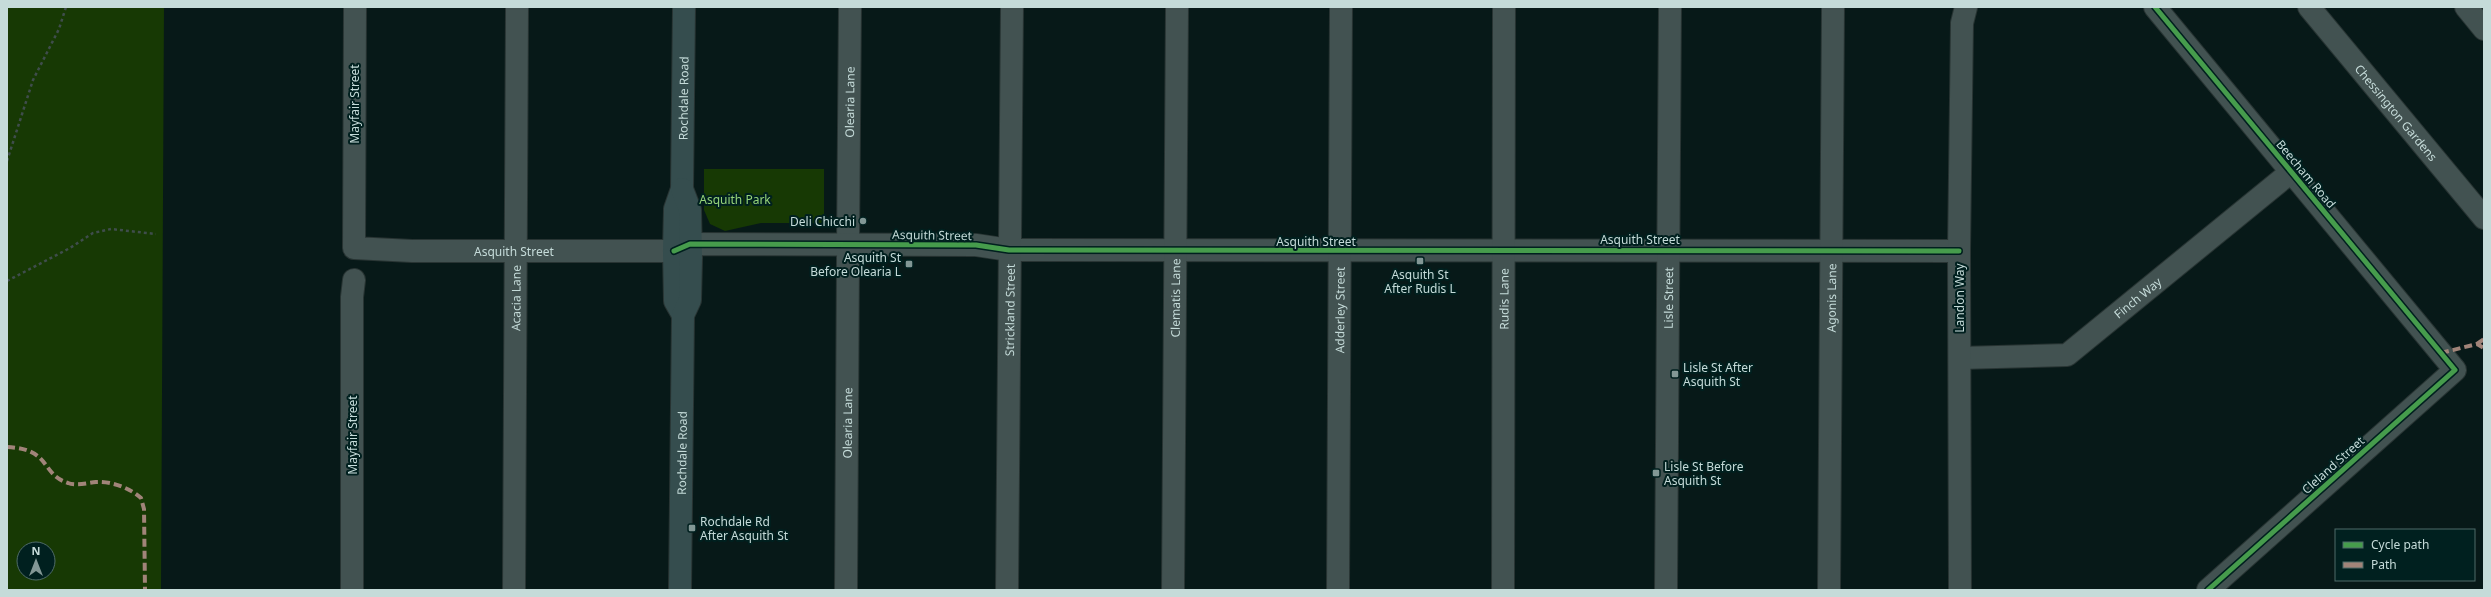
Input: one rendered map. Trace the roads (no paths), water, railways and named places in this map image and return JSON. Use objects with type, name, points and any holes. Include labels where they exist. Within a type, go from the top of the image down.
[{"type":"main road","name":"Rochdale Road","points":[[680,590],[683,315],[690,300],[685,251],[690,210],[682,189],[684,7]]},
{"type":"street","name":"Mayfair Street","points":[[354,248],[355,7]]},
{"type":"street","name":"Acacia Lane","points":[[514,590],[518,7]]},
{"type":"street","name":"Olearia Lane","points":[[846,590],[850,7]]},
{"type":"street","name":"Strickland Street","points":[[1007,590],[1012,7]]},
{"type":"street","name":"Clematis Lane","points":[[1173,590],[1177,7]]},
{"type":"street","name":"Adderley Street","points":[[1338,590],[1341,7]]},
{"type":"street","name":"Rudis Lane","points":[[1503,590],[1504,7]]},
{"type":"street","name":"Lisle Street","points":[[1666,590],[1670,7]]},
{"type":"street","name":"Agonis Lane","points":[[1829,590],[1830,251],[1833,7]]},
{"type":"street","name":"Landon Way","points":[[1960,590],[1959,251],[1962,22],[1966,7]]},
{"type":"street","name":"Beecham Road","points":[[2155,7],[2441,353]]},
{"type":"street","name":"Chessington Gardens","points":[[2309,7],[2484,218]]},
{"type":"street","points":[[2466,7],[2484,29]]},
{"type":"street","name":"Finch Way","points":[[1960,358],[2067,355],[2291,172]]},
{"type":"street","name":"Asquith Street","points":[[354,248],[516,251],[848,251],[974,257],[1009,250],[1340,252],[1669,249],[1959,251]]},
{"type":"street","name":"Mayfair Street","points":[[352,590],[352,297],[354,280]]},
{"type":"street","name":"Cleland Street","points":[[2208,590],[2455,370],[2441,353]]},
{"type":"place","name":"Deli Chicchi","points":[[863,221]]},
{"type":"place","name":"Asquith St After Rudis L","points":[[1420,261]]},
{"type":"place","name":"Asquith St Before Olearia L","points":[[909,264]]},
{"type":"place","name":"Lisle St After Asquith St","points":[[1675,374]]},
{"type":"place","name":"Lisle St Before Asquith St","points":[[1656,473]]},
{"type":"place","name":"Rochdale Rd After Asquith St","points":[[692,528]]},
{"type":"park label","name":"Asquith Park","points":[[735,199]]}]
